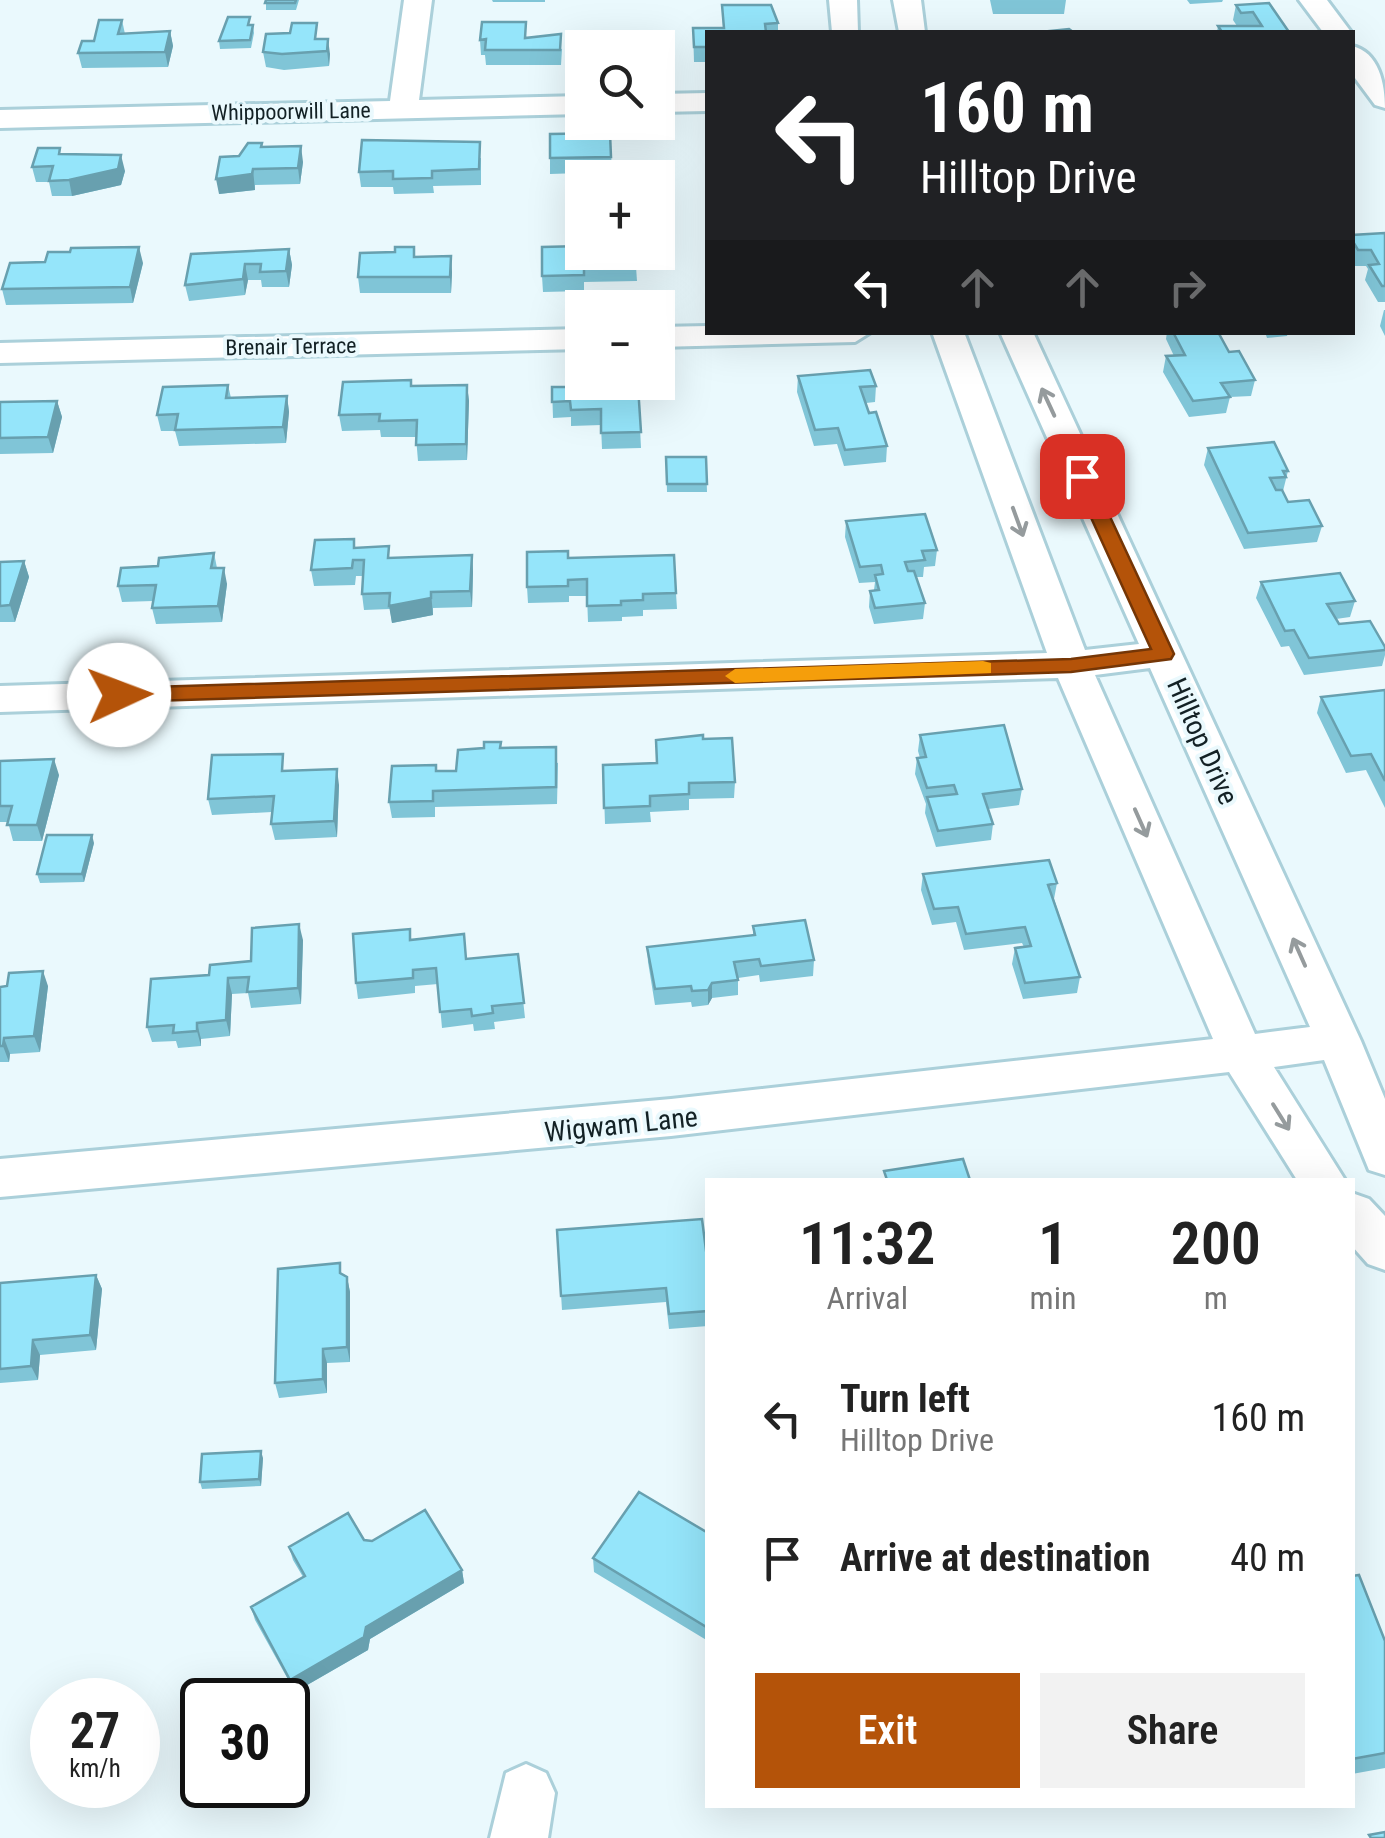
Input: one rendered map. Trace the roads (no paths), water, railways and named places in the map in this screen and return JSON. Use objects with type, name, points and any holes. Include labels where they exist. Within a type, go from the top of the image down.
[{"type":"street","points":[[402,108],[418,0]]},
{"type":"street","points":[[843,0],[845,30]]},
{"type":"street","points":[[907,0],[912,30]]},
{"type":"street","points":[[1314,0],[1336,30]]},
{"type":"street","points":[[1355,58],[1385,100]]},
{"type":"street","points":[[1355,103],[1385,100]]},
{"type":"street","points":[[675,103],[705,102]]},
{"type":"street","name":"Whippoorwill Lane","points":[[0,119],[565,105]]},
{"type":"street","points":[[675,337],[737,335]]},
{"type":"street","points":[[949,335],[1071,666],[1241,1054],[1321,1178]]},
{"type":"street","name":"Hilltop Drive","points":[[1017,335],[1339,1041]]},
{"type":"street","name":"Brenair Terrace","points":[[0,352],[565,339]]},
{"type":"street","points":[[0,698],[1071,666],[1164,654]]},
{"type":"street","points":[[1339,1041],[1385,1156]]},
{"type":"street","name":"Wigwam Lane","points":[[0,1178],[314,1154],[700,1116],[1339,1041]]},
{"type":"street","points":[[1355,1216],[1385,1249]]}]
